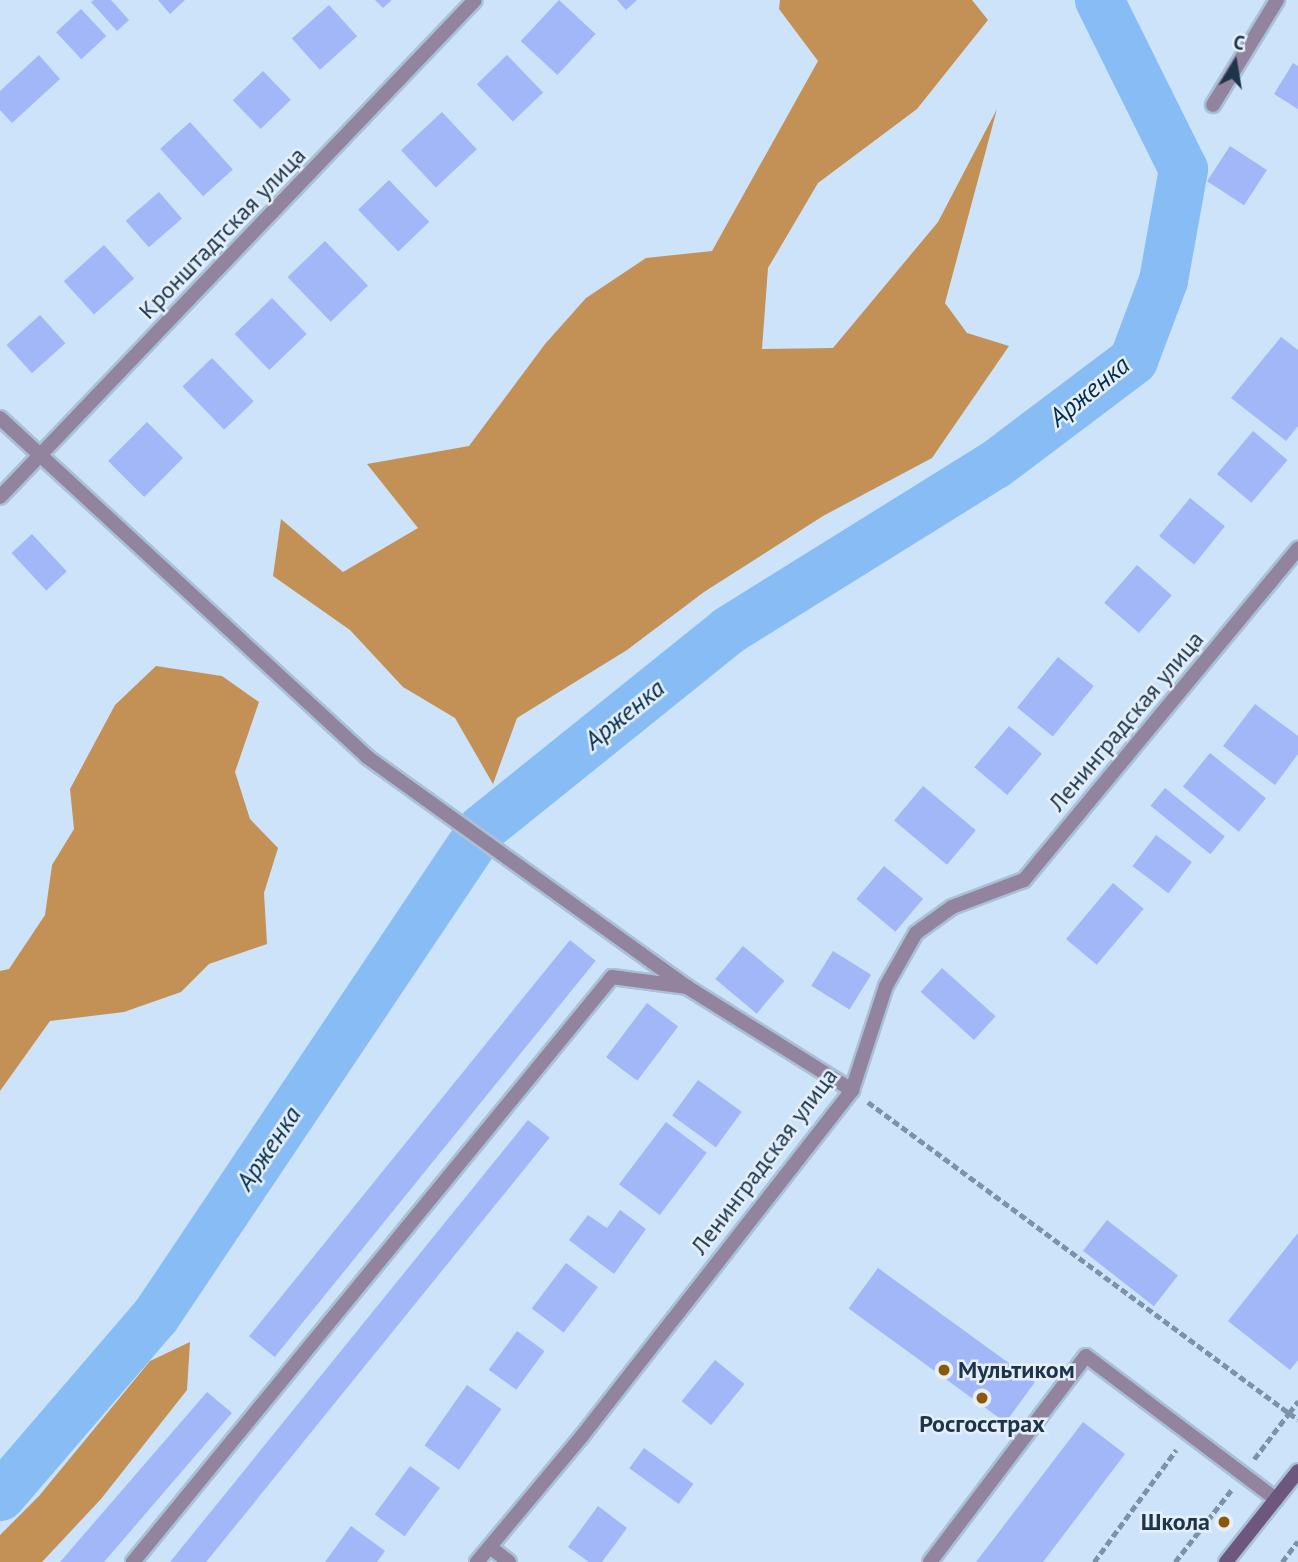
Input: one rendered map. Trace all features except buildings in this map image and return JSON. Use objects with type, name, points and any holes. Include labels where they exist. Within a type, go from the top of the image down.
[{"type":"main road","points":[[1226,1562],[1298,1471]]},
{"type":"street","name":"Кронштадтская улица","points":[[0,497],[475,0]]},
{"type":"street","points":[[1213,105],[1277,0]]},
{"type":"street","points":[[0,418],[367,757],[687,986],[852,1090]]},
{"type":"street","name":"Ленинградская улица","points":[[477,1562],[582,1436],[852,1090],[886,986],[916,933],[952,907],[1024,880],[1298,549]]},
{"type":"street","points":[[132,1562],[612,977],[687,986]]},
{"type":"street","points":[[930,1562],[1086,1356],[1276,1499]]},
{"type":"street","points":[[490,1547],[509,1562]]},
{"type":"path","points":[[852,1090],[1289,1413],[1298,1401]]},
{"type":"path","points":[[1094,1562],[1189,1433]]},
{"type":"path","points":[[1282,1562],[1298,1541]]},
{"type":"shaded area","points":[[780,0],[972,0],[988,20],[917,109],[818,183],[768,268],[762,349],[833,348],[938,222],[997,109],[945,303],[967,333],[1009,346],[932,458],[823,516],[704,592],[627,650],[517,718],[493,784],[455,718],[403,687],[350,630],[273,576],[281,519],[343,572],[418,528],[367,464],[469,446],[545,344],[586,298],[646,258],[712,251],[818,61],[779,9]]},
{"type":"shaded area","points":[[156,666],[222,676],[259,702],[235,772],[250,819],[278,848],[264,893],[267,944],[209,964],[181,992],[124,1012],[50,1021],[0,1091],[0,971],[9,969],[45,915],[52,865],[74,829],[70,789],[115,705]]},
{"type":"shaded area","points":[[190,1342],[187,1390],[101,1499],[42,1562],[0,1562],[0,1535],[39,1496],[150,1361]]},
{"type":"waterway","name":"Арженка","points":[[0,1496],[155,1316],[482,828],[728,630],[995,464],[1133,360],[1163,280],[1183,169],[1099,0]]},
{"type":"place","name":"Мультиком","points":[[944,1370]]},
{"type":"place","name":"Росгосстрах","points":[[982,1398]]},
{"type":"place","name":"Школа","points":[[1224,1522]]}]
